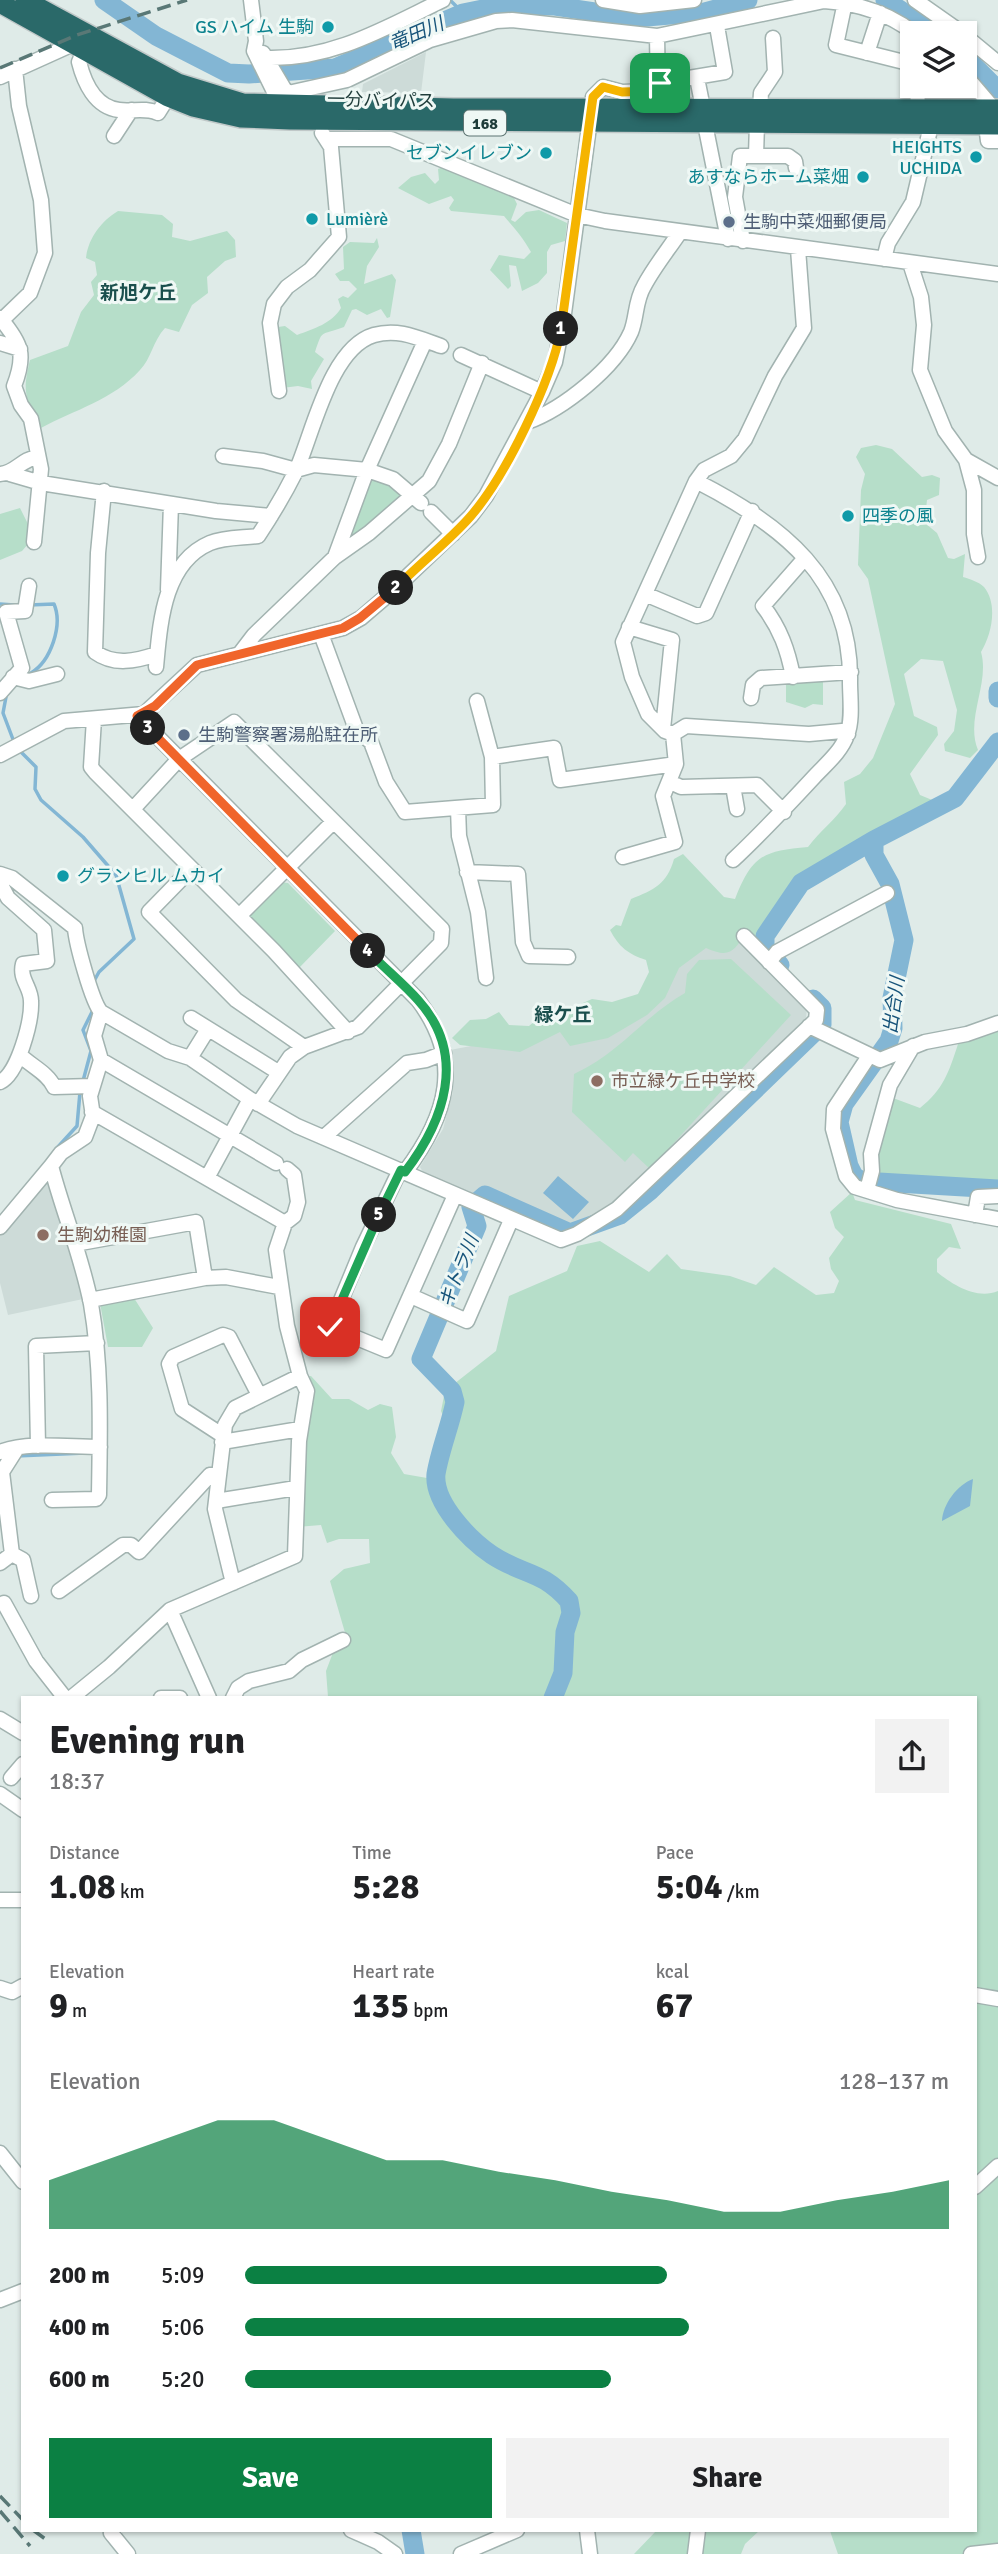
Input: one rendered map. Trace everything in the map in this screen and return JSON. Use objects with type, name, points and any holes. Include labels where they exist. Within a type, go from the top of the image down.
[{"type":"highway","name":"一分バイパス","points":[[25,0],[178,83],[243,103],[284,99],[591,115]]},
{"type":"highway","name":"一分バイパス","points":[[0,3],[74,52],[193,107],[241,118],[284,99]]},
{"type":"highway","name":"一分バイパス","points":[[284,99],[314,120],[928,113],[995,122]]},
{"type":"street","points":[[251,0],[256,41],[262,60],[284,99],[347,79],[430,40],[496,21],[512,20],[657,36],[717,26],[812,2],[845,2],[900,22]]},
{"type":"street","points":[[262,60],[296,59],[341,49],[443,0]]},
{"type":"street","points":[[603,0],[640,6],[694,0]]},
{"type":"street","points":[[915,0],[945,21]]},
{"type":"street","points":[[845,2],[836,45],[900,61]]},
{"type":"street","points":[[867,53],[880,13]]},
{"type":"street","points":[[660,83],[725,72],[717,26]]},
{"type":"street","points":[[1,752],[64,721],[137,716],[163,699],[189,669],[240,653],[343,628],[360,618],[453,534],[486,496],[542,392],[557,352],[593,97],[603,87],[651,94],[658,91],[660,83],[656,64],[657,36]]},
{"type":"street","points":[[756,156],[761,93],[775,72],[773,38]]},
{"type":"street","points":[[977,46],[998,63]]},
{"type":"street","points":[[0,77],[15,69],[74,52],[85,85],[101,101],[119,110],[150,109],[158,113],[168,97]]},
{"type":"street","points":[[15,69],[19,106],[41,200],[45,253],[30,293],[1,319],[20,349],[23,363],[14,386],[21,405],[31,419],[38,457],[41,483],[34,542]]},
{"type":"street","points":[[697,78],[728,239]]},
{"type":"street","points":[[977,94],[995,122]]},
{"type":"street","points":[[884,259],[888,243],[914,202],[928,113],[922,98]]},
{"type":"street","points":[[114,136],[131,110]]},
{"type":"street","points":[[279,391],[270,323],[274,304],[287,287],[310,270],[339,237],[331,146],[314,120]]},
{"type":"street","points":[[326,139],[391,139],[577,215],[743,242],[998,274]]},
{"type":"street","points":[[743,242],[735,197],[740,156],[788,156],[795,161],[796,168]]},
{"type":"street","points":[[527,422],[549,414],[591,381],[619,352],[635,322],[635,307],[643,287],[680,232]]},
{"type":"street","points":[[668,731],[648,714],[630,669],[623,642],[696,481],[704,470],[730,456],[744,439],[775,376],[804,328],[799,249]]},
{"type":"street","points":[[910,263],[920,297],[924,325],[920,370],[945,431],[966,460],[974,490],[974,534],[978,557]]},
{"type":"street","points":[[168,592],[180,569],[196,552],[210,543],[258,536],[296,470],[324,398],[343,360],[356,344],[372,335],[392,332],[440,346]]},
{"type":"street","points":[[335,557],[367,470],[425,341]]},
{"type":"street","points":[[0,343],[20,349]]},
{"type":"street","points":[[461,355],[542,392]]},
{"type":"street","points":[[240,653],[254,635],[335,557],[421,504],[482,363]]},
{"type":"street","points":[[223,456],[262,461],[296,470],[314,465],[367,470],[393,478],[453,534]]},
{"type":"street","points":[[5,474],[25,460],[38,457]]},
{"type":"street","points":[[966,460],[998,478]]},
{"type":"street","points":[[5,474],[41,483],[104,491],[170,504],[271,516]]},
{"type":"street","points":[[696,481],[752,512],[818,570],[839,607],[849,647],[848,734],[839,751],[783,812],[733,860]]},
{"type":"street","points":[[104,491],[98,553],[95,652],[106,660],[157,661],[168,592],[170,504]]},
{"type":"street","points":[[645,594],[697,616],[706,613],[752,512]]},
{"type":"street","points":[[793,677],[776,622],[763,606],[805,558]]},
{"type":"street","points":[[0,693],[22,668],[6,612],[25,611],[29,586]]},
{"type":"street","points":[[623,857],[675,842],[663,796],[676,764],[668,731],[671,640],[629,627]]},
{"type":"street","points":[[321,634],[356,729],[370,742],[386,782],[405,813],[493,805],[492,757],[477,701]]},
{"type":"street","points":[[751,698],[753,685],[761,678],[850,673]]},
{"type":"street","points":[[13,677],[29,681],[43,675],[57,674]]},
{"type":"street","points":[[137,716],[401,984],[430,1017],[444,1053],[446,1071],[441,1113],[430,1136],[403,1171],[363,1247],[330,1327],[386,1350],[455,1195]]},
{"type":"street","points":[[94,719],[91,767],[95,772],[190,870],[239,916],[348,1032]]},
{"type":"street","points":[[133,809],[179,760],[234,722],[442,929],[442,943],[348,1032],[304,1048],[290,1057],[229,1136],[207,1178]]},
{"type":"street","points":[[668,731],[686,726],[808,734],[842,731],[848,734]]},
{"type":"street","points":[[492,757],[554,748],[560,780],[676,764]]},
{"type":"street","points":[[670,782],[681,787],[757,785],[783,812]]},
{"type":"street","points":[[733,786],[737,809]]},
{"type":"street","points":[[458,808],[459,836],[478,912],[486,978]]},
{"type":"street","points":[[239,916],[285,866],[333,822]]},
{"type":"street","points":[[190,870],[149,912],[236,1000],[304,1048]]},
{"type":"street","points":[[467,872],[518,874],[523,942],[529,956],[568,957]]},
{"type":"street","points":[[0,874],[12,878],[75,928],[78,953],[88,974],[95,1006],[101,1012],[168,1051],[190,1058],[254,1101],[324,1137],[561,1240],[577,1234],[617,1209],[816,1020],[817,1010],[744,936]]},
{"type":"street","points":[[0,883],[8,898],[44,930],[47,961],[23,964],[20,974],[31,999],[20,1055],[9,1076],[0,1082]]},
{"type":"street","points":[[769,962],[777,952],[887,893]]},
{"type":"street","points":[[0,1227],[61,1153],[85,1137],[92,1112],[93,1086],[102,1060],[94,1036],[101,1012]]},
{"type":"street","points":[[191,1018],[278,1072]]},
{"type":"street","points":[[809,1026],[880,1060],[891,1058],[913,1046],[998,1023]]},
{"type":"street","points":[[190,1058],[208,1029]]},
{"type":"street","points":[[867,1190],[872,1171],[871,1154],[890,1085],[913,1046]]},
{"type":"street","points":[[324,1137],[407,1063],[444,1053]]},
{"type":"street","points":[[20,1055],[35,1070],[46,1074],[54,1087],[93,1086]]},
{"type":"street","points":[[869,1056],[834,1109],[833,1129],[846,1176],[855,1187],[897,1200],[998,1219]]},
{"type":"street","points":[[73,1696],[170,1610],[295,1556],[300,1429],[307,1391],[300,1376],[279,1287],[276,1251],[285,1223],[294,1216],[299,1193],[294,1175],[102,1060]]},
{"type":"street","points":[[92,1112],[285,1223]]},
{"type":"street","points":[[51,1166],[90,1300],[97,1343],[100,1447],[99,1496],[96,1499],[52,1500]]},
{"type":"street","points":[[975,1215],[978,1197],[998,1196]]},
{"type":"street","points":[[411,1296],[467,1321],[511,1220]]},
{"type":"street","points":[[75,1244],[196,1222],[205,1278]]},
{"type":"street","points":[[90,1300],[205,1278],[226,1277],[279,1287]]},
{"type":"street","points":[[259,1395],[229,1337],[223,1335],[173,1357],[169,1364],[182,1409],[222,1438],[300,1429]]},
{"type":"street","points":[[38,1447],[36,1346],[97,1343]]},
{"type":"street","points":[[233,1583],[215,1509],[222,1438],[229,1415],[259,1395],[300,1376]]},
{"type":"street","points":[[0,1452],[11,1448],[100,1447]]},
{"type":"street","points":[[16,1450],[2,1472],[6,1558],[23,1560],[32,1596]]},
{"type":"street","points":[[59,1591],[123,1545],[131,1545],[139,1552],[210,1475],[218,1474]]},
{"type":"street","points":[[216,1501],[296,1488]]},
{"type":"street","points":[[4,1603],[36,1661],[63,1696]]},
{"type":"street","points":[[170,1610],[208,1696]]},
{"type":"street","points":[[234,1696],[239,1688],[249,1681],[289,1671],[302,1660],[343,1640]]},
{"type":"street","points":[[0,1719],[21,1732]]},
{"type":"street","points":[[11,1778],[21,1766]]},
{"type":"street","points":[[0,1794],[21,1809]]},
{"type":"street","points":[[0,1900],[21,1900]]},
{"type":"street","points":[[0,1988],[12,1992],[21,1987]]},
{"type":"street","points":[[977,1995],[998,1999]]},
{"type":"street","points":[[0,2153],[21,2179]]},
{"type":"street","points":[[977,2185],[998,2166]]},
{"type":"street","points":[[0,2300],[21,2292]]},
{"type":"street","points":[[112,2532],[128,2554]]},
{"type":"street","points":[[356,2532],[378,2542],[395,2554]]},
{"type":"street","points":[[461,2554],[512,2532]]},
{"type":"street","points":[[587,2532],[590,2554]]},
{"type":"street","points":[[695,2554],[698,2532]]},
{"type":"street","points":[[971,2554],[998,2551]]},
{"type":"shaded area","points":[[426,52],[421,93],[362,92],[363,84]]},
{"type":"shaded area","name":"市立緑ケ丘中学校","points":[[722,920],[807,1006],[806,1019],[650,1169],[645,1180],[569,1234],[423,1172],[420,1167],[443,1129],[453,1092],[450,1050],[560,1029],[605,1037]]},
{"type":"shaded area","points":[[43,1178],[50,1180],[83,1299],[8,1315],[0,1283],[0,1231]]},
{"type":"green space","points":[[443,167],[514,198],[517,204],[511,220],[515,222],[526,212],[539,210],[567,223],[565,241],[551,245],[547,252],[547,273],[538,283],[522,291],[516,266],[509,265],[511,286],[508,289],[490,270],[499,255],[524,259],[531,252],[504,216],[451,211],[449,208],[454,200],[451,196],[429,204],[398,188],[411,177],[425,173],[435,184],[439,180],[438,169]]},
{"type":"green space","points":[[118,211],[162,215],[173,224],[172,237],[190,241],[227,231],[235,240],[236,257],[225,261],[207,277],[208,293],[192,305],[179,332],[165,328],[144,366],[129,380],[106,397],[41,428],[26,395],[30,360],[68,346],[81,312],[94,295],[91,282],[97,275],[95,262],[86,258],[89,244],[101,225]]},
{"type":"green space","points":[[377,238],[379,247],[367,266],[364,284],[392,274],[396,280],[390,317],[387,318],[381,309],[367,315],[356,309],[352,310],[344,327],[323,334],[319,340],[315,352],[324,359],[311,381],[312,389],[298,386],[282,388],[275,332],[278,327],[285,326],[297,335],[333,318],[341,308],[338,299],[343,296],[348,298],[357,289],[349,281],[340,281],[335,274],[344,269],[343,247],[350,242],[374,243]]},
{"type":"green space","points":[[876,445],[892,449],[922,477],[932,475],[940,478],[939,495],[927,500],[926,509],[919,518],[937,533],[948,558],[954,559],[965,554],[963,577],[984,587],[991,602],[992,619],[981,652],[982,676],[974,726],[978,750],[970,758],[945,751],[944,744],[954,731],[957,710],[943,661],[921,659],[904,674],[914,716],[937,727],[938,735],[910,774],[920,795],[937,802],[800,878],[756,942],[747,932],[731,951],[726,953],[706,948],[679,968],[665,998],[647,1015],[608,1038],[570,1046],[560,1032],[520,1052],[460,1045],[452,1038],[470,1020],[486,1019],[499,1012],[509,1025],[529,1026],[549,1009],[567,1010],[592,999],[612,1002],[638,994],[649,972],[646,960],[625,949],[610,930],[616,925],[621,926],[631,899],[659,885],[668,875],[674,859],[683,854],[724,897],[735,899],[747,873],[761,858],[780,851],[808,847],[846,804],[844,782],[860,774],[873,758],[895,704],[868,579],[858,565],[861,490],[865,474],[856,457],[861,448]]},
{"type":"green space","points":[[376,476],[404,495],[351,539],[348,538],[369,479]]},
{"type":"green space","points":[[20,508],[28,524],[29,543],[22,551],[0,560],[0,514]]},
{"type":"green space","points":[[823,680],[823,705],[813,704],[805,708],[786,702],[786,682]]},
{"type":"green space","points":[[280,882],[288,883],[335,931],[299,968],[250,919],[250,913]]},
{"type":"green space","points":[[731,959],[791,1015],[650,1169],[633,1153],[625,1162],[572,1112],[574,1074],[605,1056],[656,1013],[685,993],[687,974],[699,960]]},
{"type":"green space","points":[[998,1030],[998,1186],[875,1181],[874,1158],[893,1098],[920,1108],[944,1080],[958,1044]]},
{"type":"green space","points":[[852,1192],[855,1200],[951,1224],[961,1249],[949,1247],[937,1259],[937,1272],[950,1282],[974,1292],[982,1294],[998,1291],[998,2554],[838,2554],[830,2532],[977,2532],[977,1696],[328,1696],[326,1671],[334,1650],[348,1643],[330,1581],[344,1569],[370,1563],[369,1539],[339,1539],[327,1543],[321,1525],[297,1527],[304,1377],[311,1376],[332,1399],[349,1399],[368,1410],[380,1404],[392,1407],[396,1437],[391,1453],[404,1474],[427,1478],[446,1423],[441,1411],[445,1391],[496,1351],[509,1296],[567,1271],[577,1246],[600,1241],[649,1272],[667,1254],[681,1269],[730,1276],[756,1285],[774,1267],[816,1295],[834,1293],[839,1281],[831,1269],[829,1258],[844,1237],[835,1228],[830,1212]]},
{"type":"green space","points":[[134,1298],[153,1328],[142,1347],[108,1347],[100,1303]]},
{"type":"green space","points":[[655,2532],[758,2532],[745,2544],[741,2554],[634,2554]]},
{"type":"water","points":[[558,1176],[589,1202],[573,1219],[543,1193]]},
{"type":"water","points":[[973,1479],[970,1506],[942,1521],[952,1496]]},
{"type":"waterway","name":"竜田川","points":[[104,0],[156,36],[228,73],[249,74],[335,68],[463,13],[503,5],[555,6],[635,18],[705,12],[748,0]]},
{"type":"waterway","points":[[450,0],[463,13]]},
{"type":"waterway","name":"竜田川","points":[[885,0],[917,21]]},
{"type":"waterway","name":"竜田川","points":[[977,69],[998,90]]},
{"type":"waterway","points":[[0,604],[14,605]]},
{"type":"waterway","points":[[29,605],[54,604],[57,622],[49,651],[31,673]]},
{"type":"waterway","name":"出合川","points":[[998,691],[998,698]]},
{"type":"waterway","points":[[6,697],[3,713],[14,742]]},
{"type":"waterway","name":"出合川","points":[[998,742],[955,798],[874,840],[874,855],[890,884],[904,940],[892,998],[893,1028],[889,1041],[844,1104],[839,1122],[849,1166],[854,1176],[862,1181],[998,1189]]},
{"type":"waterway","points":[[18,749],[36,767],[35,789],[41,800],[83,837],[116,875],[134,939],[99,972],[94,981]]},
{"type":"waterway","name":"キトラ川","points":[[780,965],[765,947],[765,936],[801,883],[874,840]]},
{"type":"waterway","name":"キトラ川","points":[[554,1696],[563,1673],[565,1632],[571,1613],[569,1601],[549,1583],[503,1562],[474,1540],[455,1520],[440,1497],[437,1485],[436,1474],[455,1402],[452,1391],[421,1359],[477,1226],[471,1207],[485,1195],[570,1233],[620,1215],[651,1190],[822,1025],[822,1008],[813,999]]},
{"type":"waterway","points":[[83,1081],[91,1051],[83,1030],[93,1010]]},
{"type":"waterway","points":[[56,1149],[77,1126],[80,1092]]},
{"type":"waterway","points":[[16,1456],[85,1453]]},
{"type":"waterway","name":"キトラ川","points":[[411,2532],[415,2554]]},
{"type":"railway","points":[[0,68],[77,35],[187,0]]},
{"type":"railway","points":[[0,2496],[21,2518]]},
{"type":"railway","points":[[0,2511],[30,2546]]},
{"type":"railway","points":[[36,2532],[48,2541]]},
{"type":"place","name":"GS ハイム 生駒","points":[[328,27]]},
{"type":"place","name":"セブンイレブン","points":[[546,153]]},
{"type":"place","name":"HEIGHTS UCHIDA","points":[[976,157]]},
{"type":"place","name":"あすならホーム菜畑","points":[[863,177]]},
{"type":"place","name":"Lumièrè","points":[[312,219]]},
{"type":"place","name":"生駒中菜畑郵便局","points":[[729,222]]},
{"type":"place","name":"四季の風","points":[[848,516]]},
{"type":"place","name":"生駒警察署湯船駐在所","points":[[184,735]]},
{"type":"place","name":"グランヒル ムカイ","points":[[63,876]]},
{"type":"place","name":"市立緑ケ丘中学校","points":[[597,1081]]},
{"type":"place","name":"生駒幼稚園","points":[[43,1235]]},
{"type":"district","name":"新旭ケ丘","points":[[138,292]]},
{"type":"district","name":"緑ケ丘","points":[[563,1014]]},
{"type":"route","points":[[330,1327],[363,1247],[401,1170],[405,1172],[417,1156],[441,1113],[446,1071],[444,1053],[430,1017],[418,1000],[137,716],[155,706],[179,678],[197,665],[343,628],[360,618],[471,516],[486,496],[509,455],[555,362],[585,168],[593,97],[603,87],[622,92],[651,94],[658,91],[660,83]]}]
